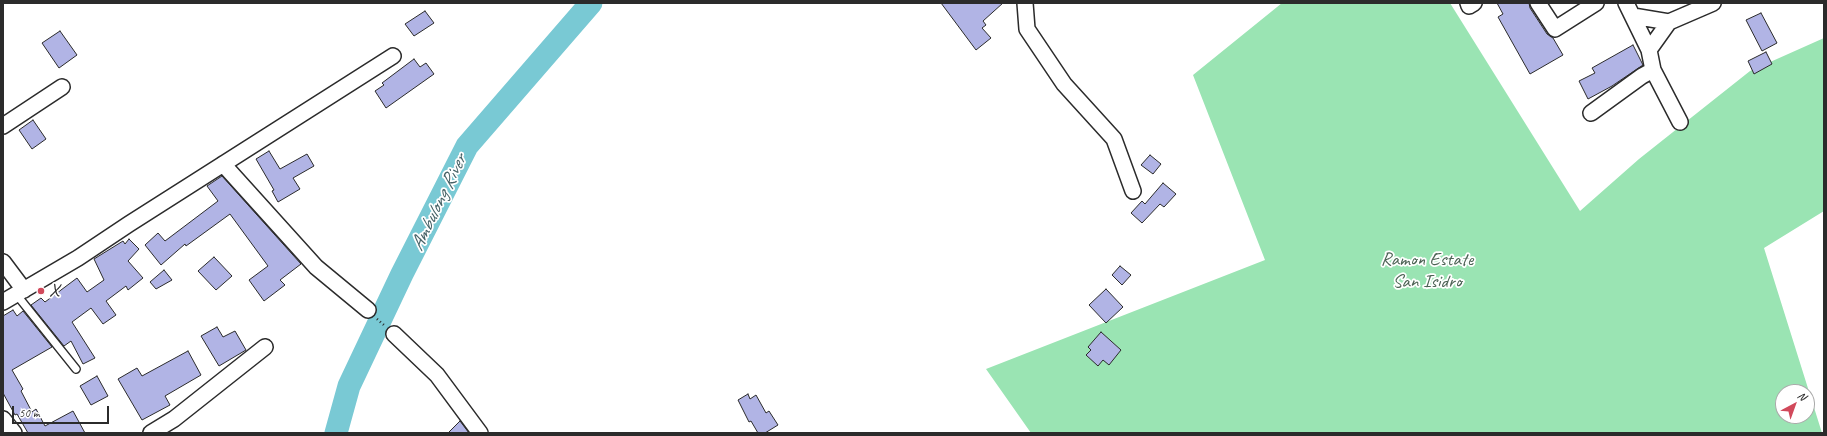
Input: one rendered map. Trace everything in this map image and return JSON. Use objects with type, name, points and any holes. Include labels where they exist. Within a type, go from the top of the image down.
[{"type":"street","points":[[1025,3],[1027,29],[1064,84],[1114,139],[1133,191]]},
{"type":"street","points":[[1468,3],[1469,6],[1474,3]]},
{"type":"street","points":[[1538,3],[1555,29],[1596,3]]},
{"type":"street","points":[[1649,50],[1669,22],[1714,3]]},
{"type":"street","points":[[1629,10],[1669,22]]},
{"type":"street","points":[[1629,10],[1649,50],[1653,70],[1680,122]]},
{"type":"street","points":[[3,302],[78,258],[393,56]]},
{"type":"street","points":[[1591,113],[1642,76],[1653,70]]},
{"type":"street","points":[[3,126],[62,87]]},
{"type":"street","points":[[223,164],[316,267],[368,310]]},
{"type":"street","points":[[3,262],[20,292]]},
{"type":"street","points":[[394,334],[436,375],[480,433]]},
{"type":"street","points":[[151,433],[174,419],[266,347]]},
{"type":"street","points":[[3,419],[14,433]]},
{"type":"lane","points":[[20,292],[76,369]]},
{"type":"path","points":[[368,310],[394,334]]},
{"type":"green space","name":"Ramon Estate San Isidro","points":[[1282,3],[1450,3],[1580,211],[1639,159],[1750,71],[1824,38],[1824,211],[1764,248],[1807,384],[1775,384],[1775,424],[1815,424],[1815,411],[1822,433],[1031,433],[986,369],[1265,260],[1193,75]]},
{"type":"building","points":[[941,3],[1003,3],[983,21],[986,25],[982,28],[991,38],[976,50]]},
{"type":"building","points":[[1497,3],[1529,3],[1530,8],[1547,34],[1553,38],[1563,55],[1530,74],[1498,17],[1503,14]]},
{"type":"building","points":[[425,11],[434,23],[414,36],[405,24]]},
{"type":"building","points":[[1761,13],[1777,43],[1762,51],[1746,20]]},
{"type":"building","points":[[60,31],[77,55],[59,68],[42,43]]},
{"type":"building","points":[[1633,45],[1643,65],[1612,86],[1588,99],[1579,81],[1595,73],[1592,68]]},
{"type":"building","points":[[1766,52],[1772,64],[1754,74],[1748,61]]},
{"type":"building","points":[[414,59],[420,67],[426,63],[434,74],[386,108],[375,91],[384,85],[382,83]]},
{"type":"building","points":[[33,120],[46,139],[32,149],[19,130]]},
{"type":"building","points":[[269,151],[280,169],[307,154],[314,166],[293,178],[300,189],[278,202],[272,191],[274,190],[256,159]]},
{"type":"building","points":[[1150,155],[1161,164],[1153,174],[1141,165]]},
{"type":"building","points":[[222,176],[301,264],[280,280],[285,285],[264,301],[249,280],[268,266],[230,214],[186,246],[185,244],[161,265],[145,245],[158,233],[165,241],[218,201],[207,186]]},
{"type":"building","points":[[1163,183],[1176,194],[1164,207],[1160,204],[1142,223],[1131,213],[1142,201],[1145,204]]},
{"type":"building","points":[[129,239],[139,249],[128,261],[143,278],[128,290],[126,286],[106,301],[116,315],[103,324],[91,308],[72,322],[95,358],[83,364],[71,341],[64,346],[31,305],[41,298],[45,302],[77,278],[87,292],[104,280],[94,259],[123,241],[125,244]]},
{"type":"building","points":[[214,257],[232,276],[216,290],[198,271]]},
{"type":"building","points":[[1120,266],[1131,275],[1122,285],[1112,275]]},
{"type":"building","points":[[164,270],[172,280],[156,289],[150,282]]},
{"type":"building","points":[[1106,289],[1123,307],[1106,323],[1089,305]]},
{"type":"building","points":[[13,310],[17,316],[23,311],[52,347],[12,370],[23,389],[21,391],[32,412],[36,409],[45,426],[73,411],[85,433],[28,433],[17,414],[15,415],[3,393],[3,316]]},
{"type":"building","points":[[217,327],[223,337],[235,331],[246,350],[219,366],[201,336]]},
{"type":"building","points":[[1101,332],[1121,350],[1109,365],[1103,360],[1098,366],[1086,355],[1091,350],[1088,347]]},
{"type":"building","points":[[188,351],[201,375],[165,396],[170,405],[142,420],[118,379],[137,368],[142,376]]},
{"type":"building","points":[[97,376],[108,396],[91,405],[80,386]]},
{"type":"building","points":[[748,394],[750,399],[756,395],[766,413],[769,411],[778,425],[765,433],[758,433],[751,421],[749,422],[738,400]]},
{"type":"building","points":[[460,421],[469,433],[448,433]]},
{"type":"waterway","name":"Ambulong River","points":[[336,433],[349,386],[402,274],[467,146],[591,3]]},
{"type":"place","name":"X","points":[[41,291]]}]
